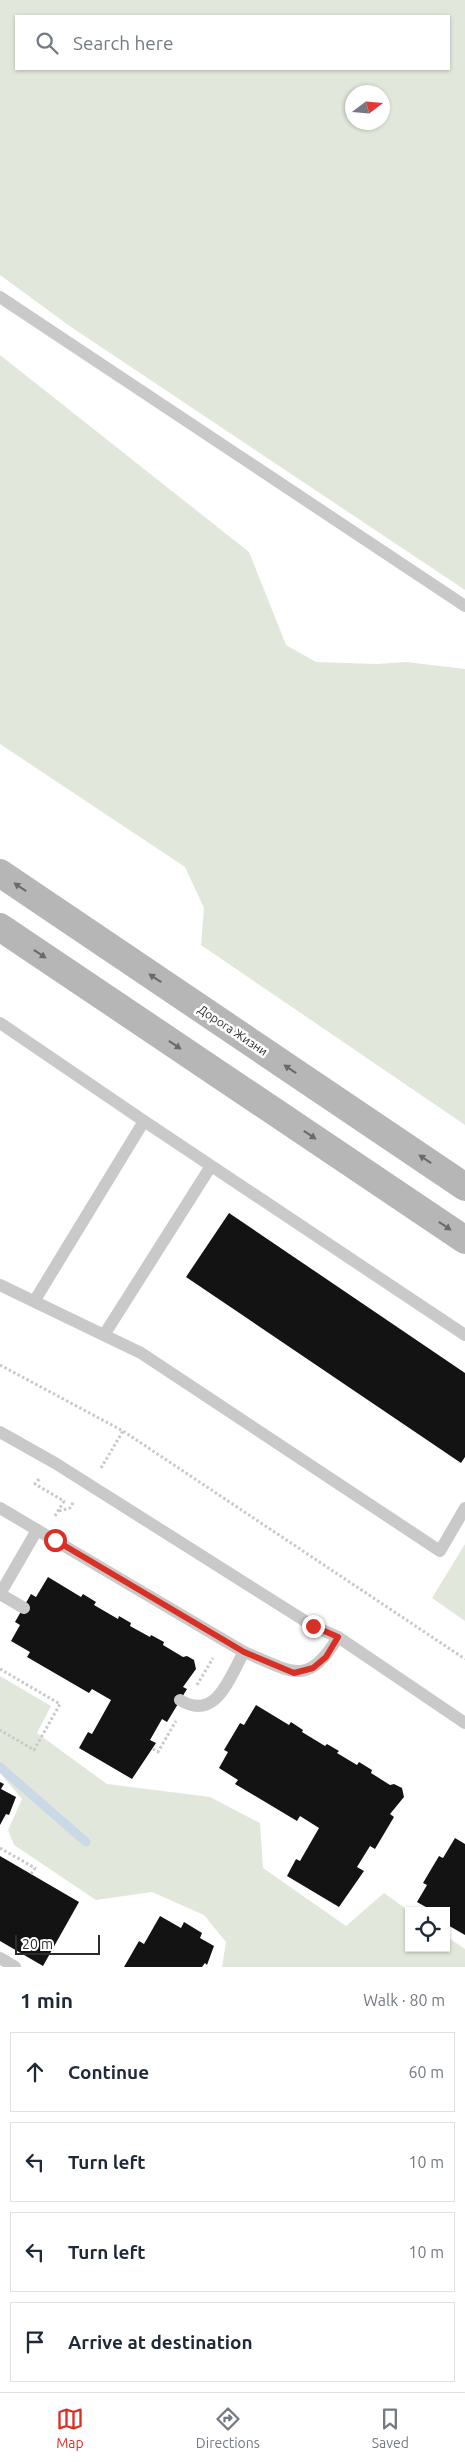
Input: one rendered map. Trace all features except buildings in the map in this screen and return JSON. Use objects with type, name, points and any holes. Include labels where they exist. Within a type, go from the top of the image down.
[{"type":"main road","name":"Дорога Жизни","points":[[0,874],[465,1187]]},
{"type":"main road","points":[[0,927],[465,1240]]},
{"type":"lane","points":[[0,297],[465,606]]},
{"type":"lane","points":[[0,1022],[144,1121],[465,1335]]},
{"type":"lane","points":[[35,1300],[144,1121]]},
{"type":"lane","points":[[104,1335],[211,1166]]},
{"type":"lane","points":[[0,1285],[35,1300],[141,1353],[440,1551],[465,1508]]},
{"type":"lane","points":[[0,1432],[90,1486],[313,1626],[338,1637],[465,1723]]},
{"type":"lane","points":[[0,1508],[244,1652],[294,1673],[313,1668],[326,1657],[338,1637]]},
{"type":"lane","points":[[24,1608],[0,1594],[41,1532]]},
{"type":"lane","points":[[180,1700],[191,1707],[204,1707],[215,1701],[244,1652]]},
{"type":"lane","points":[[0,1958],[14,1967]]},
{"type":"path","points":[[0,1365],[124,1431],[465,1659]]},
{"type":"path","points":[[90,1486],[124,1431]]},
{"type":"path","points":[[41,1532],[64,1501],[35,1484],[38,1479],[45,1483]]},
{"type":"path","points":[[58,1511],[70,1508],[76,1502],[60,1492]]},
{"type":"path","points":[[0,1668],[60,1704],[34,1750],[0,1730]]},
{"type":"path","points":[[0,1848],[35,1868],[32,1874]]},
{"type":"shaded area","points":[[0,0],[465,0],[465,590],[71,327],[0,275]]},
{"type":"shaded area","points":[[0,355],[249,552],[286,645],[316,662],[377,664],[406,662],[465,669],[465,1125],[201,945],[204,908],[185,867],[0,744]]},
{"type":"shaded area","points":[[465,1544],[465,1621],[432,1598]]},
{"type":"shaded area","points":[[0,1676],[51,1706],[37,1733],[107,1784],[210,1797],[260,1823],[263,1868],[346,1926],[384,1893],[405,1908],[405,1952],[450,1952],[450,1939],[465,1949],[465,1967],[222,1967],[226,1942],[204,1915],[152,1892],[96,1900],[14,1845],[8,1830],[22,1799],[0,1773]]},
{"type":"waterway","points":[[0,1767],[86,1842]]},
{"type":"route","points":[[55,1540],[244,1652],[294,1673],[313,1668],[326,1657],[338,1637],[313,1626]]}]
